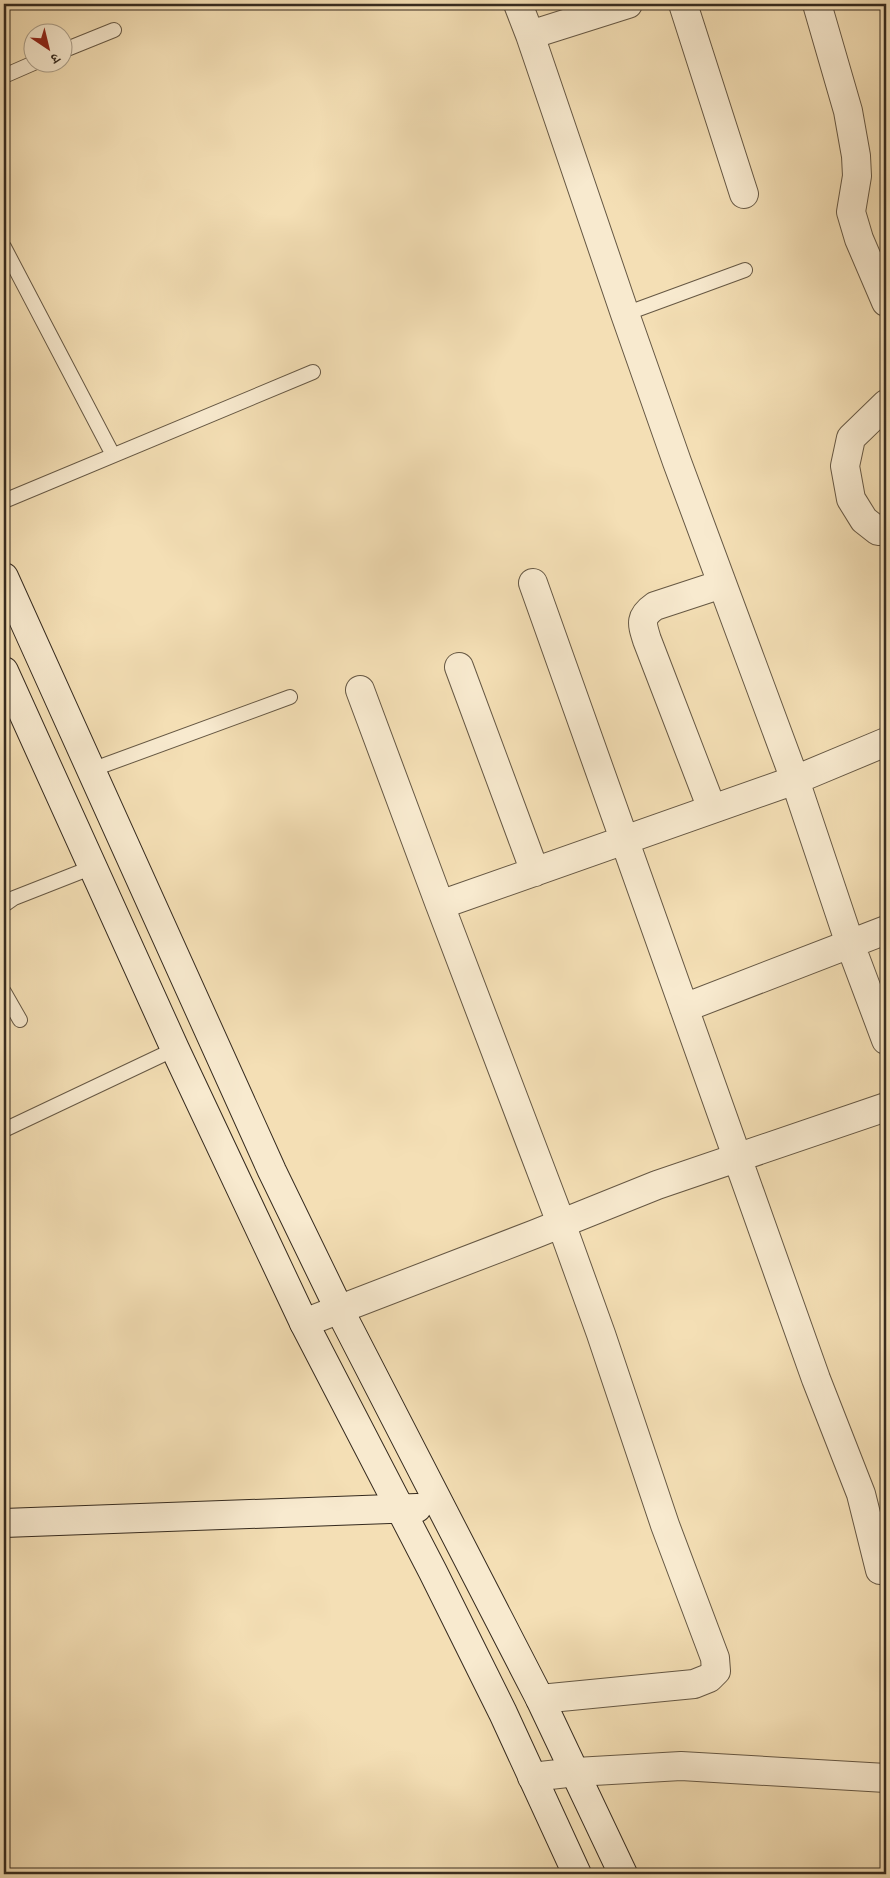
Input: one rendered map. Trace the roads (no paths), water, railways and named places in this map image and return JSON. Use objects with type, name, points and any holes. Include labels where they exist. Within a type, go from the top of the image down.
[{"type":"street","points":[[518,4],[530,34],[625,314],[795,780],[850,944],[886,1040]]},
{"type":"street","points":[[530,34],[628,4]]},
{"type":"street","points":[[684,4],[744,194]]},
{"type":"street","points":[[817,4],[848,112],[856,156],[856,176],[851,212],[859,239],[886,302]]},
{"type":"street","points":[[886,404],[851,438],[845,466],[851,499],[864,520],[878,531],[886,530]]},
{"type":"street","points":[[4,577],[272,1171],[339,1309],[540,1699],[623,1874]]},
{"type":"street","points":[[533,583],[816,1380],[861,1494],[880,1570]]},
{"type":"street","points":[[712,809],[642,624],[646,612],[655,606],[722,584]]},
{"type":"street","points":[[459,667],[535,872]]},
{"type":"street","points":[[4,671],[175,1049],[304,1323],[503,1713],[577,1874]]},
{"type":"street","points":[[360,690],[561,1223],[665,1525],[715,1658],[716,1671],[709,1678],[694,1684],[540,1699]]},
{"type":"street","points":[[440,905],[795,780],[886,742]]},
{"type":"street","points":[[684,1008],[886,930]]},
{"type":"street","points":[[304,1323],[657,1185],[886,1107]]},
{"type":"street","points":[[4,1523],[440,1507]]},
{"type":"street","points":[[532,1777],[576,1772],[681,1766],[886,1780]]},
{"type":"lane","points":[[72,47],[114,30]]},
{"type":"lane","points":[[4,76],[22,68]]},
{"type":"lane","points":[[4,247],[113,455]]},
{"type":"lane","points":[[625,314],[745,270]]},
{"type":"lane","points":[[4,501],[313,372]]},
{"type":"lane","points":[[90,770],[290,697]]},
{"type":"lane","points":[[4,905],[14,898],[93,867]]},
{"type":"lane","points":[[4,992],[20,1020]]},
{"type":"lane","points":[[4,1130],[175,1049]]}]
